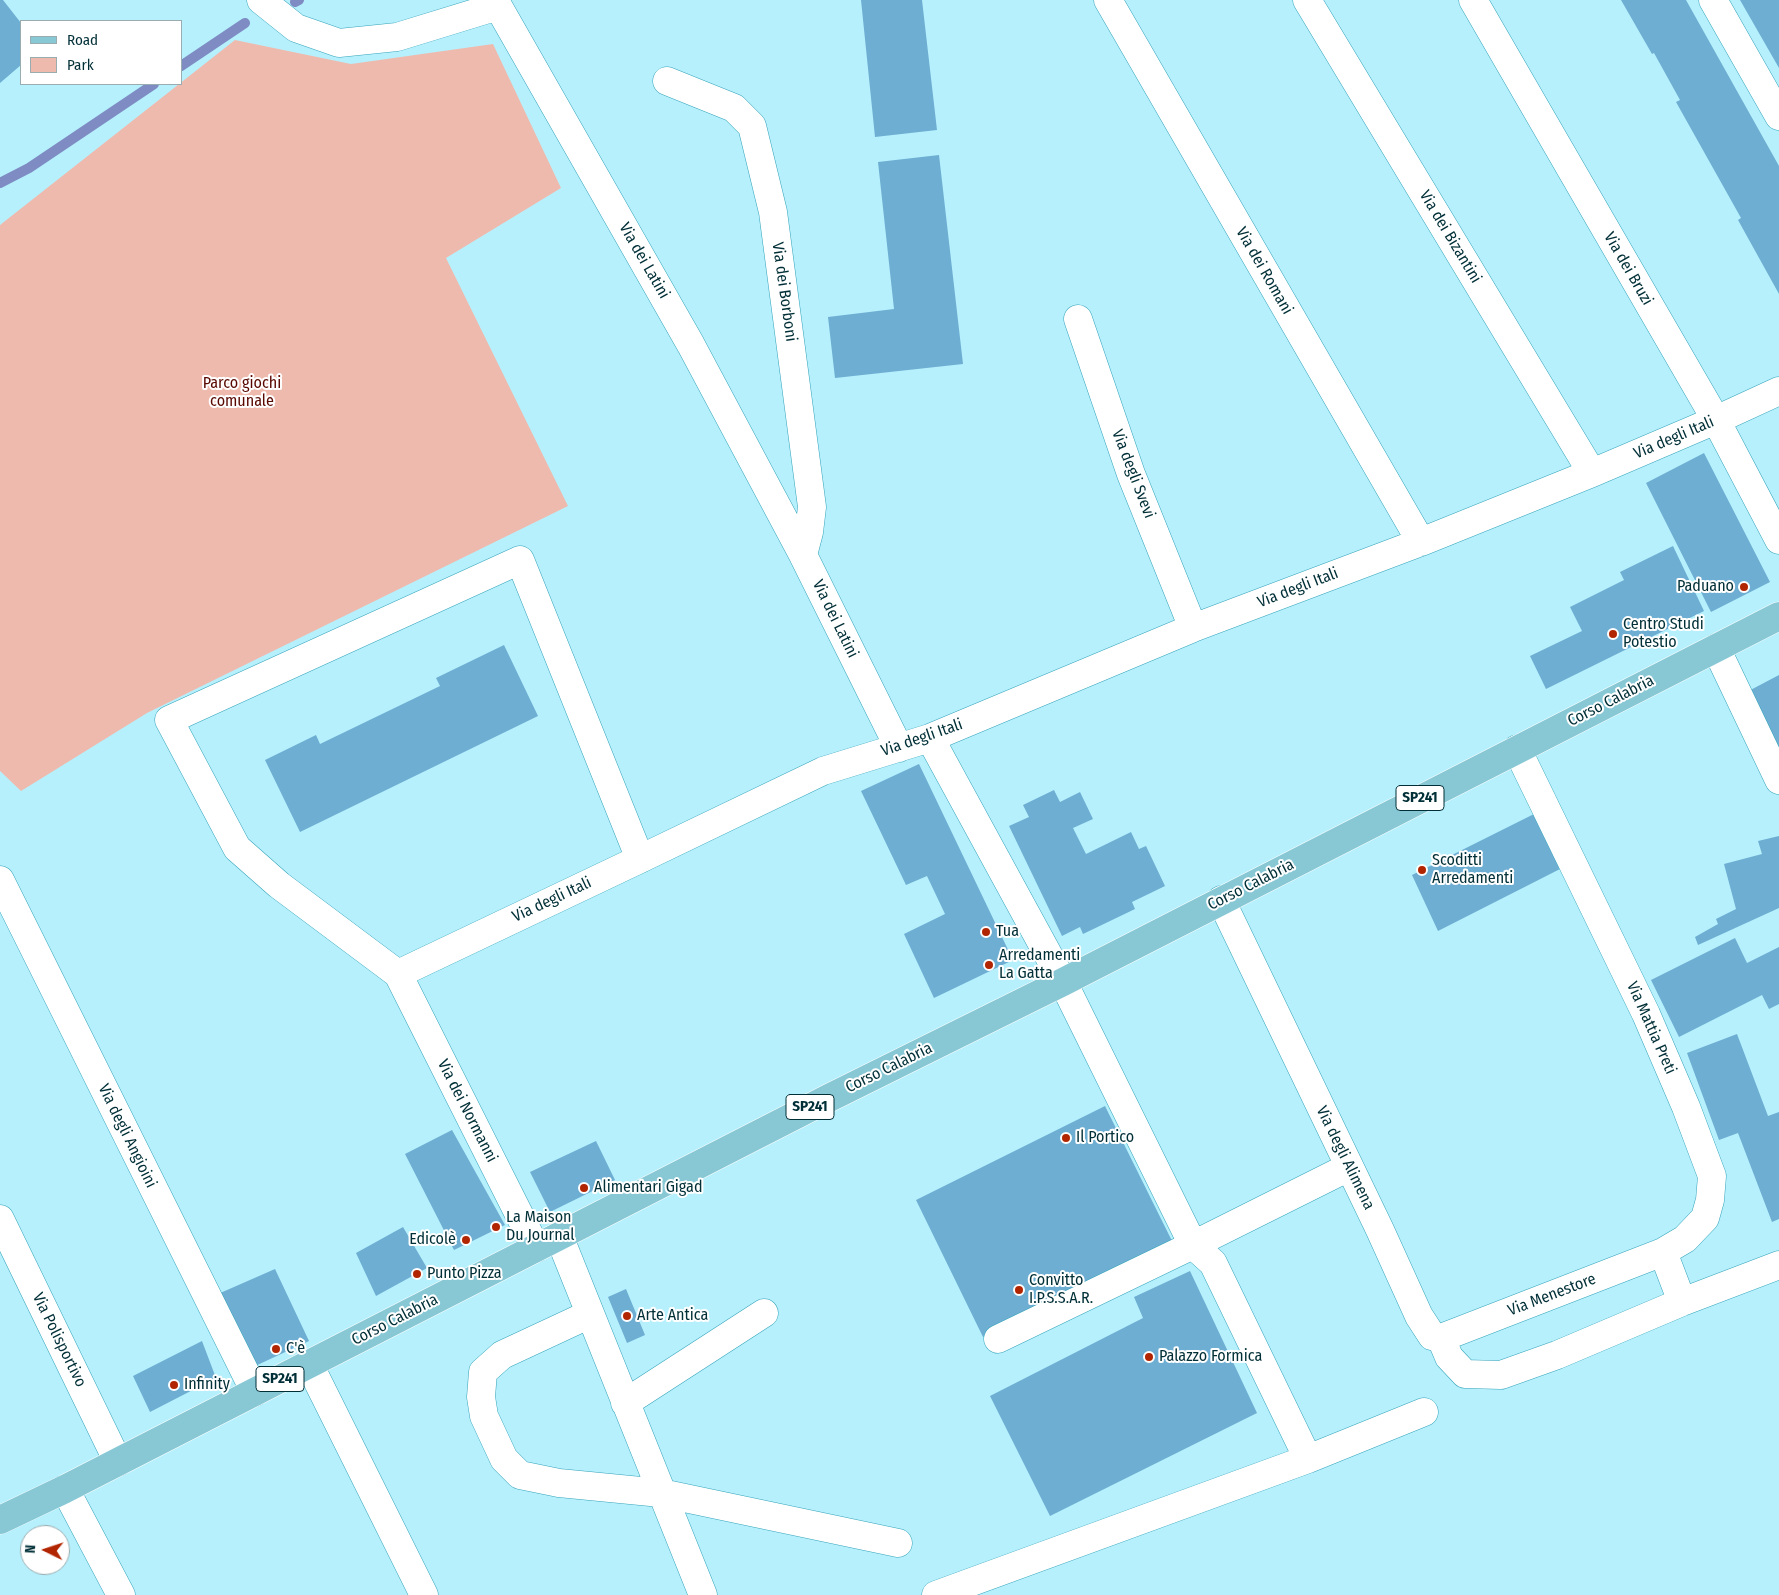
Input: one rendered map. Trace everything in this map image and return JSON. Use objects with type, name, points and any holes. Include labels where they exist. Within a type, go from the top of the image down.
[{"type":"main road","name":"Corso Calabria","points":[[0,1520],[118,1462],[820,1102],[1063,982],[1779,616]]},
{"type":"street","name":"Via dei Latini","points":[[261,0],[296,28],[339,43],[396,37],[502,3],[691,345],[803,556],[898,748]]},
{"type":"street","name":"Via dei Romani","points":[[1108,0],[1421,542]]},
{"type":"street","name":"Via dei Bizantini","points":[[1307,0],[1592,473]]},
{"type":"street","name":"Via dei Bruzi","points":[[1473,0],[1716,420],[1779,540]]},
{"type":"street","points":[[1713,0],[1779,116]]},
{"type":"street","name":"Via dei Borboni","points":[[667,81],[734,108],[752,126],[773,212],[812,507],[809,532],[803,556]]},
{"type":"street","name":"Via degli Svevi","points":[[1078,319],[1131,474],[1193,628]]},
{"type":"street","name":"Via degli Itali","points":[[398,974],[823,771],[930,738],[1193,628],[1421,542],[1592,473],[1779,391]]},
{"type":"street","points":[[398,974],[279,885],[237,848],[169,720],[520,560],[640,859]]},
{"type":"street","points":[[1716,648],[1779,780]]},
{"type":"street","points":[[930,738],[1063,982],[1193,1245],[1213,1263],[1308,1459]]},
{"type":"street","name":"Via Mattia Preti","points":[[1517,749],[1646,1014],[1686,1107],[1712,1176],[1710,1200],[1705,1218],[1685,1239],[1663,1252]]},
{"type":"street","name":"Via degli Angioini","points":[[0,880],[255,1392]]},
{"type":"street","name":"Via degli Alimena","points":[[1221,900],[1419,1316],[1432,1336],[1441,1338],[1449,1357],[1465,1374],[1501,1375],[1557,1355],[1682,1302]]},
{"type":"street","name":"Via dei Normanni","points":[[398,974],[547,1242],[590,1314],[703,1595]]},
{"type":"street","points":[[998,1339],[1349,1167]]},
{"type":"street","name":"Via Polisportivo","points":[[0,1219],[118,1462]]},
{"type":"street","points":[[1663,1252],[1682,1302],[1779,1265]]},
{"type":"street","name":"Via Menestore","points":[[1441,1338],[1663,1252]]},
{"type":"street","points":[[625,1403],[764,1313]]},
{"type":"street","points":[[590,1314],[502,1355],[483,1372],[481,1397],[484,1416],[504,1459],[520,1475],[559,1483],[661,1493],[898,1543]]},
{"type":"street","points":[[309,1364],[424,1595]]},
{"type":"street","points":[[936,1595],[1308,1459],[1424,1412]]},
{"type":"street","points":[[65,1489],[121,1595]]},
{"type":"green space","name":"Parco giochi comunale","points":[[235,40],[351,64],[493,44],[561,188],[446,258],[568,506],[147,713],[21,791],[0,771],[0,225],[178,85],[182,85],[182,82]]},
{"type":"building","points":[[0,0],[3,0],[20,22],[20,66],[0,83]]},
{"type":"building","points":[[861,0],[922,0],[937,130],[875,137]]},
{"type":"building","points":[[1621,0],[1686,0],[1779,166],[1779,294],[1738,220],[1741,218],[1676,102],[1680,100]]},
{"type":"building","points":[[1740,0],[1779,0],[1779,68]]},
{"type":"building","points":[[939,155],[963,364],[835,378],[828,317],[894,309],[878,162]]},
{"type":"building","points":[[1704,453],[1770,582],[1711,612],[1646,483]]},
{"type":"building","points":[[1673,546],[1704,611],[1546,689],[1530,656],[1582,631],[1570,607],[1624,580],[1620,572]]},
{"type":"building","points":[[504,645],[538,716],[300,832],[265,760],[316,735],[320,744],[440,686],[436,678]]},
{"type":"building","points":[[1779,675],[1779,775],[1741,695]]},
{"type":"building","points":[[919,764],[1013,960],[934,998],[904,934],[945,914],[927,876],[906,885],[861,791]]},
{"type":"building","points":[[1054,790],[1060,802],[1080,792],[1093,819],[1073,828],[1086,854],[1131,832],[1139,849],[1146,846],[1165,886],[1132,902],[1135,909],[1083,934],[1080,927],[1062,936],[1009,826],[1029,817],[1023,805]]},
{"type":"building","points":[[1536,813],[1562,868],[1438,931],[1412,875]]},
{"type":"building","points":[[1779,836],[1779,908],[1698,945],[1695,937],[1718,924],[1716,919],[1736,909],[1724,864],[1762,854],[1758,841]]},
{"type":"building","points":[[1735,938],[1747,963],[1779,947],[1779,1004],[1769,1009],[1762,995],[1679,1037],[1651,980]]},
{"type":"building","points":[[1737,1034],[1768,1116],[1779,1112],[1779,1219],[1772,1222],[1738,1133],[1719,1140],[1687,1053]]},
{"type":"building","name":"Convitto I.P.S.S.A.R.","points":[[1105,1106],[1173,1243],[983,1337],[916,1200]]},
{"type":"building","points":[[452,1130],[505,1225],[454,1250],[405,1154]]},
{"type":"building","points":[[596,1141],[615,1180],[550,1212],[530,1172]]},
{"type":"building","points":[[403,1227],[427,1268],[376,1296],[356,1253]]},
{"type":"building","points":[[275,1269],[309,1341],[253,1367],[218,1294]]},
{"type":"building","name":"Palazzo Formica","points":[[1190,1271],[1257,1413],[1050,1516],[990,1396],[1143,1318],[1134,1297]]},
{"type":"building","name":"Arte Antica","points":[[626,1289],[645,1335],[627,1343],[608,1297]]},
{"type":"building","points":[[202,1341],[216,1378],[150,1412],[133,1376]]},
{"type":"waterway","points":[[295,2],[299,0]]},
{"type":"waterway","points":[[182,65],[245,23]]},
{"type":"waterway","points":[[0,183],[29,168],[153,85]]},
{"type":"place","name":"Paduano","points":[[1744,587]]},
{"type":"place","name":"Centro Studi Potestio","points":[[1613,634]]},
{"type":"place","name":"Scoditti Arredamenti","points":[[1422,870]]},
{"type":"place","name":"Tua","points":[[986,932]]},
{"type":"place","name":"Arredamenti La Gatta","points":[[989,965]]},
{"type":"place","name":"Il Portico","points":[[1066,1138]]},
{"type":"place","name":"Alimentari Gigad","points":[[584,1188]]},
{"type":"place","name":"La Maison Du Journal","points":[[496,1227]]},
{"type":"place","name":"Edicolè","points":[[466,1240]]},
{"type":"place","name":"Punto Pizza","points":[[417,1274]]},
{"type":"place","name":"Convitto I.P.S.S.A.R.","points":[[1019,1290]]},
{"type":"place","name":"Arte Antica","points":[[627,1316]]},
{"type":"place","name":"C'è","points":[[276,1349]]},
{"type":"place","name":"Palazzo Formica","points":[[1149,1357]]},
{"type":"place","name":"Infinity","points":[[174,1385]]}]
